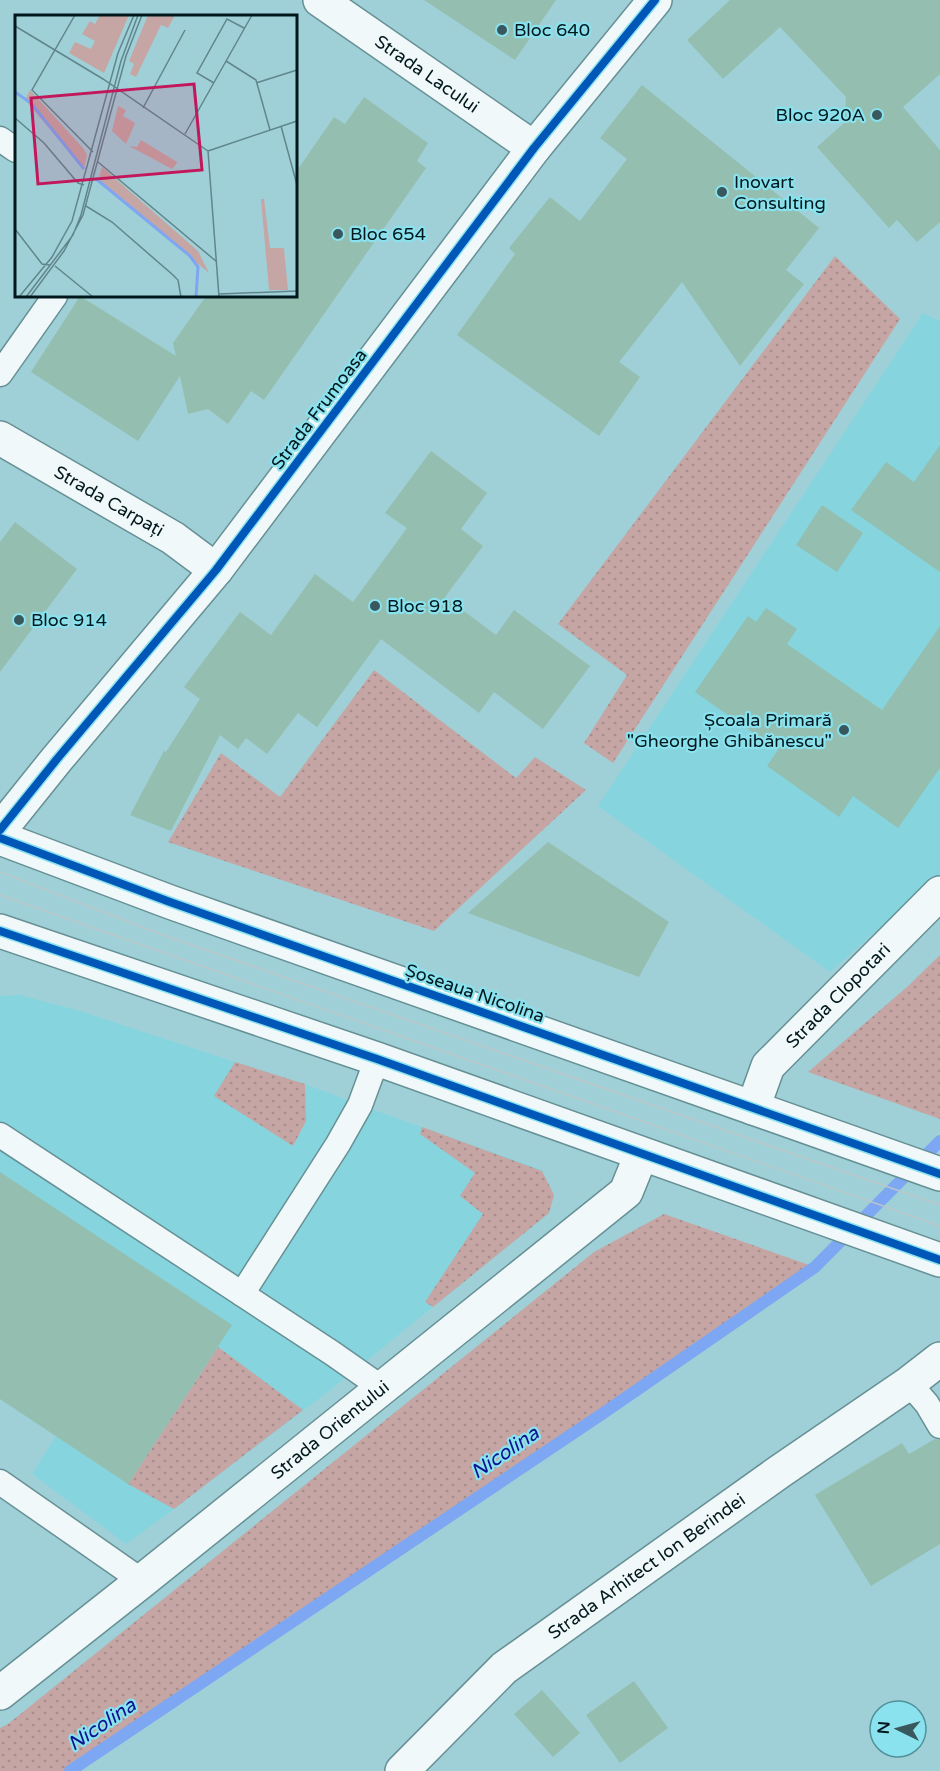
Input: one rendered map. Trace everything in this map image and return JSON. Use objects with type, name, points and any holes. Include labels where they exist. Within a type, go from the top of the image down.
[{"type":"street","name":"Strada Lacului","points":[[320,0],[534,148]]},
{"type":"street","name":"Strada Frumoasa","points":[[0,830],[216,570],[534,148],[655,0]]},
{"type":"street","name":"Strada Carpați","points":[[0,438],[173,538],[216,570]]},
{"type":"street","name":"Șoseaua Nicolina","points":[[0,838],[170,902],[940,1174]]},
{"type":"street","name":"Strada Clopotari","points":[[767,1113],[768,1066],[940,893]]},
{"type":"street","points":[[0,932],[377,1059],[937,1259]]},
{"type":"street","name":"Strada Orientului","points":[[0,1693],[626,1192],[641,1155]]},
{"type":"street","name":"Strada Arhitect Ion Berindei","points":[[402,1771],[504,1668],[940,1359]]},
{"type":"lane","points":[[0,139],[15,149]]},
{"type":"lane","points":[[0,374],[54,297]]},
{"type":"lane","points":[[242,1294],[338,1144],[360,1105],[377,1059]]},
{"type":"lane","points":[[0,1135],[382,1388]]},
{"type":"lane","points":[[909,1383],[927,1404],[940,1426]]},
{"type":"lane","points":[[0,1482],[142,1581]]},
{"type":"shaded area","points":[[835,256],[900,319],[613,763],[584,743],[627,675],[558,624]]},
{"type":"shaded area","points":[[923,313],[940,321],[940,874],[830,972],[598,806]]},
{"type":"shaded area","points":[[374,670],[516,778],[535,757],[586,790],[434,931],[168,842],[221,753],[280,797]]},
{"type":"shaded area","points":[[940,955],[940,1119],[808,1072],[907,987]]},
{"type":"shaded area","points":[[20,995],[80,1011],[305,1084],[542,1170],[554,1195],[549,1213],[329,1391],[126,1544],[32,1474],[56,1436],[0,1399],[0,996]]},
{"type":"shaded area","points":[[235,1062],[305,1084],[306,1121],[293,1146],[214,1096]]},
{"type":"shaded area","points":[[422,1127],[542,1171],[554,1195],[549,1213],[433,1307],[425,1302],[483,1214],[460,1196],[475,1173],[420,1134]]},
{"type":"shaded area","points":[[664,1214],[815,1267],[602,1414],[70,1771],[0,1771],[0,1728],[8,1724],[594,1252]]},
{"type":"shaded area","points":[[218,1347],[303,1410],[174,1509],[128,1484]]},
{"type":"building","name":"Bloc 640","points":[[424,0],[556,0],[515,60]]},
{"type":"building","name":"Bloc 920A","points":[[730,0],[940,0],[940,74],[903,107],[940,150],[940,222],[917,242],[897,220],[889,228],[817,147],[844,123],[846,97],[780,27],[723,79],[687,40]]},
{"type":"building","points":[[642,85],[819,228],[786,270],[804,284],[740,366],[682,282],[619,362],[640,377],[599,436],[457,335],[515,254],[509,248],[550,197],[580,221],[627,159],[600,138]]},
{"type":"building","name":"Bloc 654","points":[[364,97],[428,143],[417,161],[426,168],[264,400],[251,391],[228,424],[208,409],[188,414],[180,376],[138,441],[31,372],[79,297],[176,356],[173,343],[205,297],[297,297],[297,171],[334,117],[345,124]]},
{"type":"building","points":[[940,445],[940,572],[851,510],[886,462],[914,482]]},
{"type":"building","name":"Bloc 918","points":[[431,451],[487,493],[461,529],[483,546],[445,597],[496,635],[514,610],[590,666],[543,729],[494,692],[479,713],[381,639],[317,727],[298,713],[267,754],[246,738],[238,749],[220,735],[171,831],[130,815],[164,751],[166,752],[200,699],[184,687],[240,612],[271,635],[315,574],[353,602],[407,528],[385,513]]},
{"type":"building","points":[[822,505],[863,533],[837,572],[796,545]]},
{"type":"building","name":"Bloc 914","points":[[15,522],[77,569],[0,672],[0,542]]},
{"type":"building","name":"Școala Primară \"Gheorghe Ghibănescu\"","points":[[766,608],[797,629],[787,644],[882,710],[940,626],[940,768],[898,828],[853,796],[839,817],[767,766],[778,750],[695,692],[748,616],[756,622]]},
{"type":"building","points":[[548,842],[669,922],[639,977],[468,913]]},
{"type":"building","points":[[0,1172],[232,1325],[128,1484],[0,1399]]},
{"type":"building","points":[[935,1439],[940,1440],[940,1544],[871,1586],[815,1495],[902,1443],[909,1454]]},
{"type":"building","points":[[634,1681],[668,1728],[620,1763],[586,1715]]},
{"type":"building","points":[[542,1690],[580,1733],[553,1757],[514,1714]]},
{"type":"waterway","name":"Nicolina","points":[[70,1771],[602,1414],[815,1267],[940,1141]]},
{"type":"tram line","points":[[0,872],[160,934],[940,1205]]},
{"type":"tram line","points":[[0,895],[940,1226]]},
{"type":"cycle path","points":[[0,830],[216,570],[534,148],[655,0]]},
{"type":"cycle path","points":[[0,838],[170,902],[940,1174]]},
{"type":"cycle path","points":[[0,931],[377,1059],[940,1260]]},
{"type":"place","name":"Bloc 640","points":[[502,30]]},
{"type":"place","name":"Bloc 920A","points":[[877,115]]},
{"type":"place","name":"Inovart Consulting","points":[[722,192]]},
{"type":"place","name":"Bloc 654","points":[[338,234]]},
{"type":"place","name":"Bloc 918","points":[[375,606]]},
{"type":"place","name":"Bloc 914","points":[[19,620]]},
{"type":"place","name":"Școala Primară \"Gheorghe Ghibănescu\"","points":[[844,730]]}]
